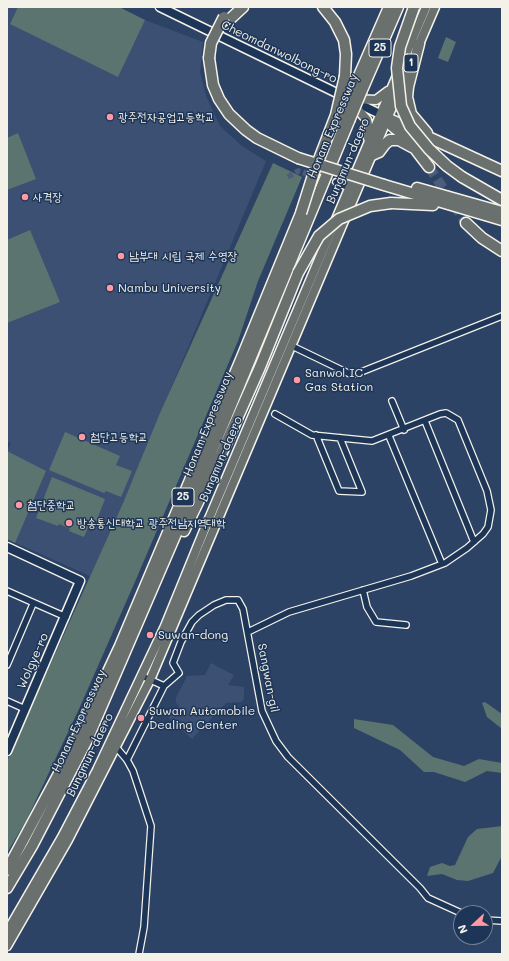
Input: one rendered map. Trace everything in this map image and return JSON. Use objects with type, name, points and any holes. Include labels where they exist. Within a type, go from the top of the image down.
[{"type":"highway","points":[[233,7],[226,19],[218,40],[216,66],[218,79],[224,94],[239,114],[261,133],[302,152],[385,182],[502,221]]},
{"type":"highway","points":[[226,19],[243,7]]},
{"type":"highway","points":[[301,213],[314,172],[336,115],[345,76],[346,54],[344,40],[335,22],[322,7]]},
{"type":"highway","name":"Honam Expressway","points":[[7,888],[32,846],[87,740],[128,648],[346,119],[389,7]]},
{"type":"highway","name":"Honam Expressway","points":[[358,89],[398,7]]},
{"type":"highway","points":[[414,7],[400,47],[396,68],[401,106],[410,126],[429,149],[447,166],[462,177],[502,200]]},
{"type":"highway","points":[[419,44],[408,87],[408,106],[410,114],[420,127],[439,141]]},
{"type":"highway","points":[[384,116],[502,171]]},
{"type":"highway","points":[[384,116],[390,124],[400,130],[429,167]]},
{"type":"highway","name":"Honam Expressway","points":[[7,870],[70,753],[120,646],[239,365],[301,213],[346,119]]},
{"type":"highway","points":[[369,151],[378,152],[390,140],[405,142],[415,149]]},
{"type":"highway","points":[[385,182],[502,212]]},
{"type":"highway","points":[[128,648],[148,613],[220,457],[307,253],[319,236],[339,219],[370,206],[391,203],[428,204],[502,221]]},
{"type":"highway","points":[[466,223],[482,238],[502,251]]},
{"type":"main road","name":"Bungmun-daero","points":[[384,116],[394,82],[426,7]]},
{"type":"main road","name":"Bungmun-daero","points":[[7,946],[68,840],[150,680],[292,346],[369,151],[435,7]]},
{"type":"main road","points":[[346,98],[364,101],[376,100],[386,93],[394,82]]},
{"type":"main road","points":[[346,98],[360,110],[367,120],[369,129],[369,151]]},
{"type":"main road","name":"Bungmun-daero","points":[[7,932],[72,817],[142,676],[165,626],[349,188],[369,151]]},
{"type":"street","name":"Cheomdanwolbong-ro","points":[[160,7],[384,116]]},
{"type":"street","points":[[336,182],[349,188]]},
{"type":"street","points":[[292,346],[350,374],[356,374],[502,316]]},
{"type":"street","points":[[392,401],[404,430]]},
{"type":"street","points":[[248,632],[289,612],[412,576],[442,564],[456,556],[483,534],[490,518],[490,502],[458,420],[446,413],[440,414],[389,436],[372,441],[316,435],[275,414]]},
{"type":"street","points":[[425,421],[474,542]]},
{"type":"street","points":[[316,435],[339,491],[362,492],[340,438]]},
{"type":"street","points":[[389,436],[442,564]]},
{"type":"street","name":"Wolgye-ro","points":[[7,547],[80,581],[66,617],[8,746]]},
{"type":"street","points":[[363,590],[367,607],[376,622],[406,625]]},
{"type":"street","points":[[7,592],[66,617]]},
{"type":"street","name":"Sangwan-gil","points":[[127,760],[164,686],[179,672],[173,663],[188,628],[199,615],[226,600],[238,600],[243,609],[248,632],[262,711],[276,740],[288,757],[420,888],[428,898],[453,909]]},
{"type":"street","points":[[7,665],[34,604]]},
{"type":"street","points":[[142,676],[164,686]]},
{"type":"street","points":[[7,701],[25,709]]},
{"type":"street","points":[[116,747],[127,760],[138,783],[151,826],[144,927],[139,954]]},
{"type":"shaded area","points":[[7,7],[119,7],[145,20],[203,42],[200,72],[206,96],[220,126],[242,146],[266,161],[123,503],[90,576],[7,539],[7,451],[11,443],[7,441]]},
{"type":"shaded area","points":[[211,663],[234,675],[228,685],[244,687],[244,699],[241,702],[226,703],[192,739],[168,717],[179,706],[176,703],[176,698],[187,676],[205,675]]},
{"type":"green space","points":[[18,7],[119,7],[145,20],[118,77],[10,24]]},
{"type":"green space","points":[[446,37],[456,42],[448,62],[438,58]]},
{"type":"green space","points":[[18,133],[36,179],[7,190],[7,138]]},
{"type":"green space","points":[[273,163],[302,177],[258,281],[238,341],[134,584],[79,709],[26,821],[7,853],[7,761],[123,503],[160,413]]},
{"type":"green space","points":[[30,230],[60,302],[7,323],[7,240]]},
{"type":"green space","points":[[65,432],[120,456],[116,465],[132,471],[121,497],[106,491],[104,493],[49,470]]},
{"type":"green space","name":"첨단중학교","points":[[7,451],[46,471],[15,543],[7,539]]},
{"type":"green space","points":[[52,477],[105,499],[96,522],[91,520],[84,537],[69,531],[70,529],[59,524],[58,526],[36,518]]},
{"type":"green space","points":[[485,702],[502,714],[502,729],[487,717],[482,703]]},
{"type":"green space","points":[[354,719],[393,725],[433,757],[464,766],[479,759],[502,763],[502,773],[487,771],[465,782],[434,772],[424,772],[400,750],[354,728]]},
{"type":"green space","points":[[502,826],[502,856],[493,873],[468,881],[457,880],[442,874],[427,876],[430,867],[442,863],[450,866],[455,865],[468,837],[477,829]]},
{"type":"tunnel","points":[[429,167],[466,223]]},
{"type":"tunnel","points":[[288,177],[298,171],[336,182]]},
{"type":"place","name":"광주전자공업고등학교","points":[[110,117]]},
{"type":"place","name":"사격장","points":[[25,197]]},
{"type":"place","name":"남부대 시립 국제 수영장","points":[[121,256]]},
{"type":"place","name":"Nambu University","points":[[110,288]]},
{"type":"place","name":"Sanwol IC Gas Station","points":[[297,380]]},
{"type":"place","name":"첨단고등학교","points":[[82,437]]},
{"type":"place","name":"첨단중학교","points":[[19,505]]},
{"type":"place","name":"방송통신대학교 광주전남지역대학","points":[[69,523]]},
{"type":"place","name":"Suwan-dong","points":[[150,635]]},
{"type":"place","name":"Suwan Automobile Dealing Center","points":[[141,718]]}]
